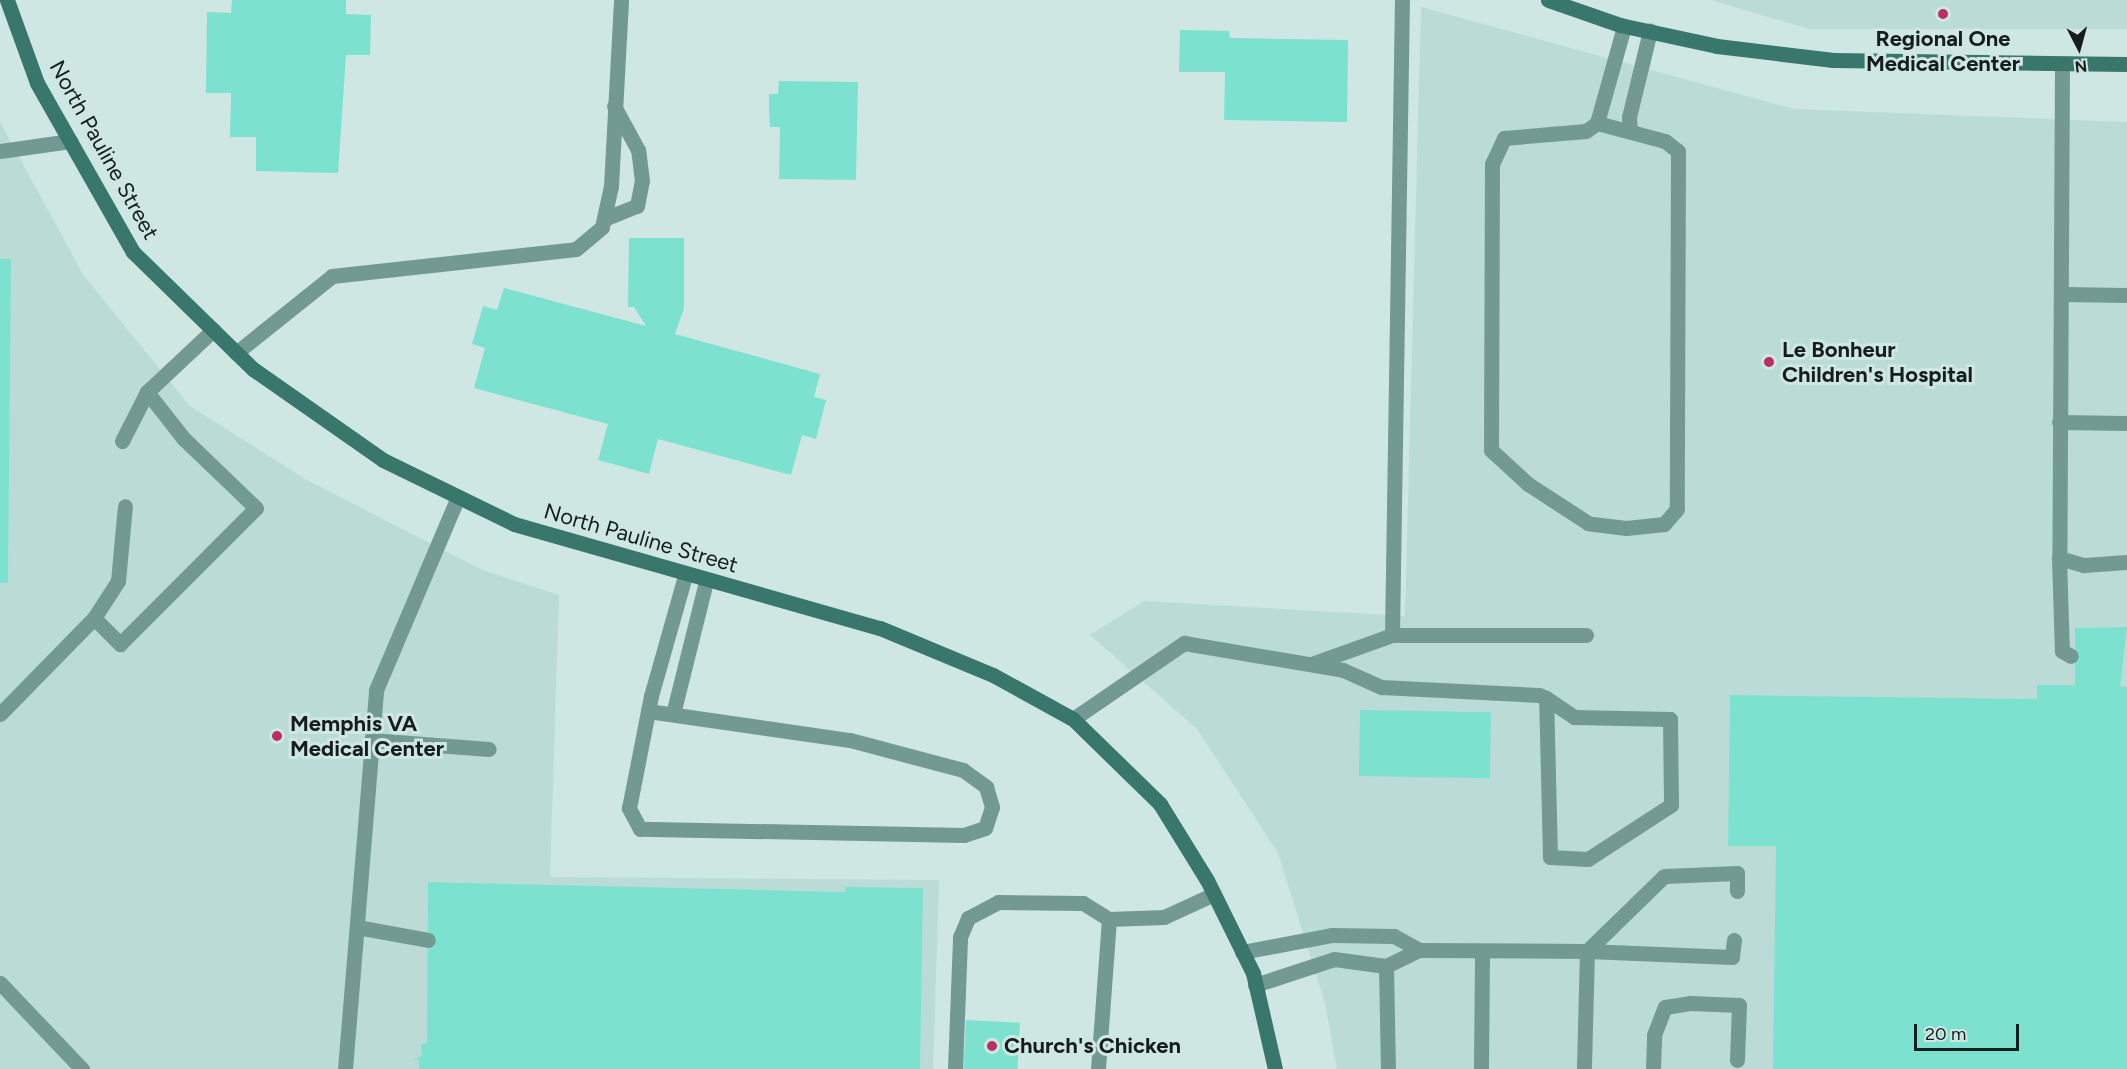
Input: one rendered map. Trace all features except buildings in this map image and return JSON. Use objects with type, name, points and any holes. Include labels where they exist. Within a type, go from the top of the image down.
[{"type":"main road","name":"North Pauline Street","points":[[7,0],[37,83],[133,252],[236,353],[383,460],[514,524],[706,582],[880,628],[993,675],[1073,719],[1160,804],[1214,894],[1255,985],[1275,1069]]},
{"type":"main road","points":[[1548,0],[1624,26],[1718,46],[1833,60],[2127,64]]},
{"type":"lane","points":[[604,219],[611,186],[621,0]]},
{"type":"lane","points":[[1392,635],[1402,0]]},
{"type":"lane","points":[[1597,123],[1665,141],[1678,151],[1677,508],[1664,524],[1626,528],[1588,523],[1528,484],[1491,450],[1492,164],[1504,138],[1586,131],[1597,123],[1624,26]]},
{"type":"lane","points":[[1630,131],[1629,117],[1650,31]]},
{"type":"lane","points":[[2062,64],[2059,558],[2062,651],[2072,656]]},
{"type":"lane","points":[[236,353],[332,276],[576,249],[604,219],[637,206],[642,181],[638,150],[614,106]]},
{"type":"lane","points":[[0,151],[70,141]]},
{"type":"lane","points":[[2062,294],[2127,295]]},
{"type":"lane","points":[[122,441],[147,392],[213,330]]},
{"type":"lane","points":[[94,618],[120,644],[256,508],[184,439],[147,392]]},
{"type":"lane","points":[[2059,422],[2127,423]]},
{"type":"lane","points":[[345,1069],[371,740],[383,664],[459,497]]},
{"type":"lane","points":[[0,714],[94,618],[118,581],[125,506]]},
{"type":"lane","points":[[2059,558],[2084,566],[2127,562]]},
{"type":"lane","points":[[648,711],[850,740],[963,770],[986,787],[992,807],[985,828],[964,836],[640,829],[629,808],[648,711],[685,576]]},
{"type":"lane","points":[[673,714],[706,582]]},
{"type":"lane","points":[[1311,664],[1392,635],[1586,635]]},
{"type":"lane","points":[[1073,719],[1184,643],[1342,670],[1381,687],[1546,698],[1574,717],[1670,719],[1671,806],[1588,859],[1550,857],[1546,698]]},
{"type":"lane","points":[[371,740],[489,749]]},
{"type":"lane","points":[[1584,1069],[1587,951],[1664,876],[1737,873],[1737,891]]},
{"type":"lane","points":[[955,1069],[960,937],[968,918],[998,902],[1083,903],[1109,920],[1164,917],[1214,894]]},
{"type":"lane","points":[[1098,1069],[1109,920]]},
{"type":"lane","points":[[357,927],[428,940]]},
{"type":"lane","points":[[1242,952],[1332,935],[1394,936],[1419,950]]},
{"type":"lane","points":[[1255,985],[1334,959],[1386,966],[1419,950],[1587,951],[1732,957],[1734,940]]},
{"type":"lane","points":[[1481,1069],[1482,951]]},
{"type":"lane","points":[[1386,966],[1388,1069]]},
{"type":"lane","points":[[0,982],[82,1069]]},
{"type":"lane","points":[[1653,1069],[1654,1035],[1665,1007],[1690,1003],[1739,1005],[1737,1060]]},
{"type":"shaded area","name":"Regional One Medical Center","points":[[1711,0],[2127,0],[2127,29],[1809,29]]},
{"type":"shaded area","name":"Le Bonheur Children's Hospital","points":[[1421,7],[1794,109],[2127,122],[2127,1069],[1337,1069],[1325,1003],[1278,853],[1197,729],[1090,635],[1144,601],[1405,616]]},
{"type":"shaded area","name":"Memphis VA Medical Center","points":[[0,122],[84,276],[190,406],[307,480],[482,570],[559,595],[550,877],[939,880],[933,1069],[0,1069]]},
{"type":"place","name":"Regional One Medical Center","points":[[1943,14]]},
{"type":"place","name":"Le Bonheur Children's Hospital","points":[[1769,362]]},
{"type":"place","name":"Memphis VA Medical Center","points":[[277,736]]},
{"type":"place","name":"Church's Chicken","points":[[992,1046]]}]
